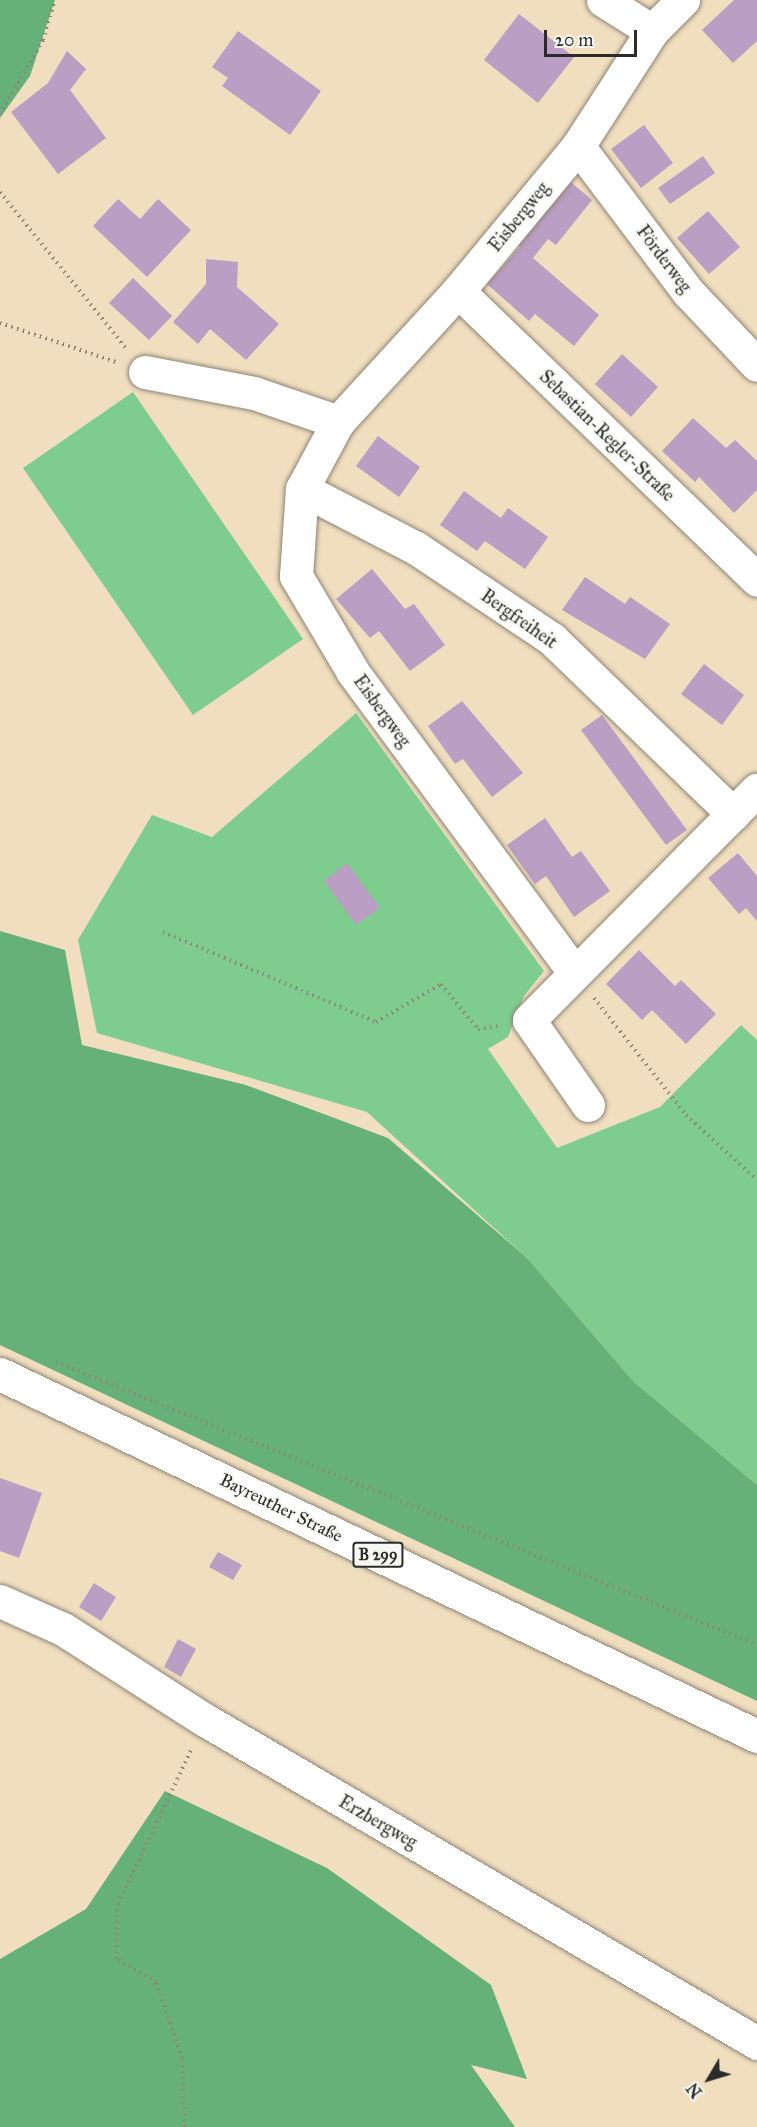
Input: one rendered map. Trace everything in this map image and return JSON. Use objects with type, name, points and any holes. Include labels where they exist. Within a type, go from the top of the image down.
[{"type":"street","points":[[603,0],[652,31]]},
{"type":"street","name":"Eisbergweg","points":[[574,972],[353,672],[296,576],[302,489],[338,422],[458,291],[578,146],[652,31],[683,0]]},
{"type":"street","name":"Förderweg","points":[[578,146],[688,292],[757,365]]},
{"type":"street","name":"Sebastian-Regler-Straße","points":[[458,291],[757,580]]},
{"type":"street","points":[[145,372],[254,393],[338,422]]},
{"type":"street","name":"Bergfreiheit","points":[[302,489],[416,548],[552,639],[733,814]]},
{"type":"street","points":[[588,1105],[529,1020],[574,972],[757,790]]},
{"type":"street","name":"Bayreuther Straße","points":[[0,1374],[757,1736]]},
{"type":"street","name":"Erzbergweg","points":[[0,1601],[63,1629],[205,1720],[757,2043]]},
{"type":"path","points":[[0,114],[43,40],[55,0]]},
{"type":"path","points":[[0,192],[145,372]]},
{"type":"path","points":[[0,323],[145,372]]},
{"type":"path","points":[[163,932],[376,1022],[441,984],[478,1029],[529,1020]]},
{"type":"path","points":[[574,972],[686,1115],[757,1180]]},
{"type":"path","points":[[44,1357],[757,1645]]},
{"type":"path","points":[[184,2127],[182,2058],[156,1982],[117,1959],[118,1904],[205,1720]]},
{"type":"green space","points":[[0,0],[55,0],[30,76],[0,118]]},
{"type":"green space","points":[[133,392],[303,639],[193,715],[23,468]]},
{"type":"green space","points":[[356,713],[544,971],[524,996],[508,1037],[488,1049],[557,1148],[660,1107],[741,1025],[757,1040],[757,1485],[634,1382],[527,1258],[367,1112],[97,1033],[78,940],[152,815],[212,837]]},
{"type":"green space","points":[[0,931],[65,950],[82,1045],[246,1085],[388,1138],[527,1258],[634,1382],[757,1485],[757,1701],[0,1345]]},
{"type":"green space","points":[[165,1791],[327,1868],[491,1985],[527,2079],[471,2065],[515,2127],[0,2127],[0,1959],[86,1909]]},
{"type":"building","points":[[734,0],[757,0],[757,41],[733,63],[702,30]]},
{"type":"building","points":[[519,14],[574,57],[538,103],[484,60]]},
{"type":"building","points":[[238,31],[321,91],[290,135],[222,86],[228,78],[212,67]]},
{"type":"building","points":[[67,51],[86,69],[70,90],[106,138],[58,174],[11,112],[48,83]]},
{"type":"building","points":[[644,125],[673,163],[641,188],[611,149]]},
{"type":"building","points":[[703,156],[715,173],[670,204],[658,188]]},
{"type":"building","points":[[560,173],[592,200],[556,245],[548,239],[533,258],[599,315],[574,346],[535,314],[529,321],[487,284],[520,247],[509,238]]},
{"type":"building","points":[[118,199],[140,219],[158,199],[191,230],[147,277],[93,226]]},
{"type":"building","points":[[708,211],[740,247],[709,274],[677,238]]},
{"type":"building","points":[[206,259],[238,262],[237,287],[279,324],[246,360],[210,329],[198,344],[173,322],[206,284]]},
{"type":"building","points":[[133,278],[172,316],[149,340],[109,303]]},
{"type":"building","points":[[622,354],[658,387],[631,417],[595,384]]},
{"type":"building","points":[[693,418],[726,448],[735,440],[757,461],[757,490],[734,513],[699,477],[695,482],[662,451]]},
{"type":"building","points":[[378,436],[420,467],[399,497],[356,466]]},
{"type":"building","points":[[464,491],[501,518],[508,508],[548,537],[525,569],[485,541],[477,551],[440,525]]},
{"type":"building","points":[[372,569],[405,609],[414,604],[445,645],[410,671],[379,631],[370,638],[336,599]]},
{"type":"building","points":[[585,577],[625,604],[630,597],[670,624],[645,659],[562,610]]},
{"type":"building","points":[[704,664],[744,695],[722,725],[681,694]]},
{"type":"building","points":[[462,701],[523,773],[492,797],[463,759],[455,764],[428,726]]},
{"type":"building","points":[[602,715],[687,830],[666,845],[581,730]]},
{"type":"building","points":[[545,818],[572,857],[581,851],[610,891],[574,917],[546,876],[535,884],[507,845]]},
{"type":"building","points":[[738,853],[757,876],[757,921],[746,908],[739,914],[708,878]]},
{"type":"building","points":[[347,863],[380,908],[356,925],[324,881]]},
{"type":"building","points":[[639,950],[675,986],[681,980],[716,1014],[686,1044],[652,1010],[642,1020],[606,984]]},
{"type":"building","points":[[0,1478],[42,1493],[19,1558],[0,1551]]},
{"type":"building","points":[[218,1552],[242,1565],[233,1580],[209,1567]]},
{"type":"building","points":[[94,1583],[116,1597],[101,1621],[79,1607]]},
{"type":"building","points":[[178,1639],[196,1649],[181,1677],[164,1667]]}]
